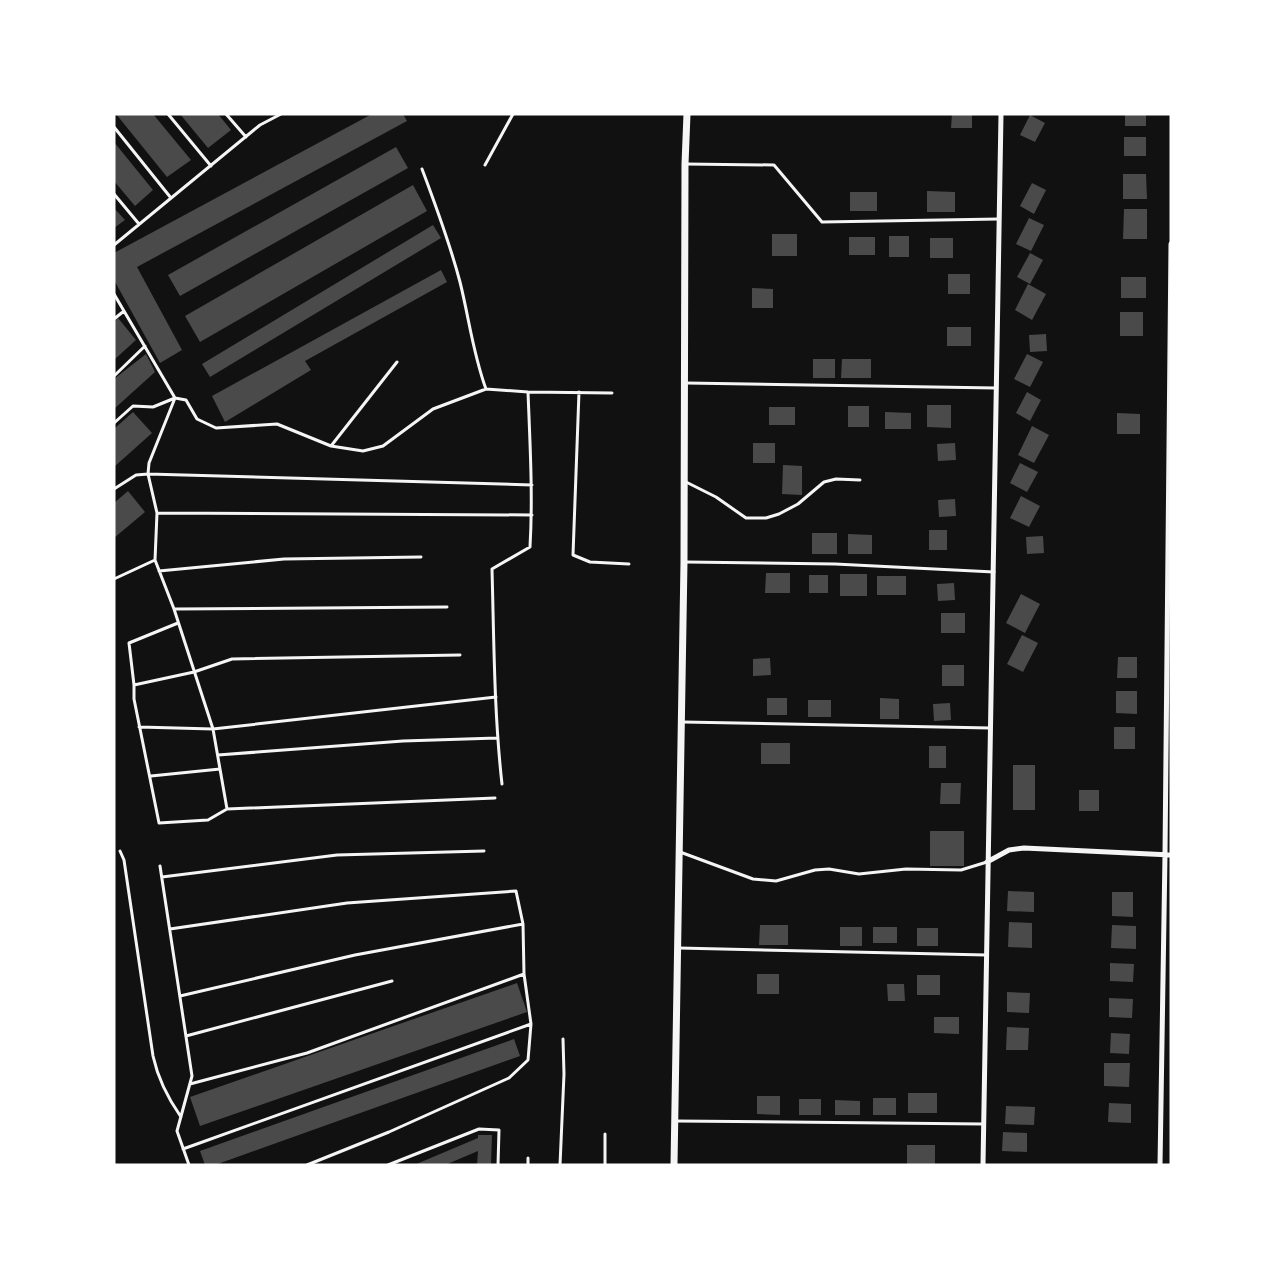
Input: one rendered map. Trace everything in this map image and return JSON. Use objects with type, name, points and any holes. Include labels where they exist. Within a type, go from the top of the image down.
[{"type":"street","points":[[674,1165],[684,562],[687,114]]},
{"type":"street","points":[[983,1165],[1001,114]]},
{"type":"street","points":[[1160,1165],[1168,855],[1171,244]]},
{"type":"street","points":[[987,862],[1009,850],[1024,848],[1168,855]]},
{"type":"lane","points":[[168,114],[211,166]]},
{"type":"lane","points":[[226,114],[246,137]]},
{"type":"lane","points":[[114,245],[246,137],[280,114]]},
{"type":"lane","points":[[485,165],[513,114]]},
{"type":"lane","points":[[114,127],[171,198]]},
{"type":"lane","points":[[685,164],[774,165],[822,222],[999,219]]},
{"type":"lane","points":[[422,169],[439,212],[457,272],[476,362],[486,389]]},
{"type":"lane","points":[[114,194],[139,224]]},
{"type":"lane","points":[[114,294],[175,398]]},
{"type":"lane","points":[[114,318],[123,311]]},
{"type":"lane","points":[[114,375],[145,346]]},
{"type":"lane","points":[[331,446],[397,362]]},
{"type":"lane","points":[[686,382],[996,388]]},
{"type":"lane","points":[[114,423],[133,406],[153,407],[175,398],[186,399],[197,419],[216,428],[277,424],[331,446],[363,451],[383,446],[433,409],[486,389],[612,393]]},
{"type":"lane","points":[[502,784],[497,738],[499,727],[492,569],[530,548],[532,485],[528,392]]},
{"type":"lane","points":[[579,392],[573,555],[590,562],[629,564]]},
{"type":"lane","points":[[175,398],[149,463],[148,474],[156,513],[155,560],[174,609],[213,729],[227,809]]},
{"type":"lane","points":[[114,489],[136,475],[148,474],[532,485]]},
{"type":"lane","points":[[685,481],[716,496],[746,518],[766,518],[798,504],[824,482],[836,479],[860,480]]},
{"type":"lane","points":[[156,513],[532,515]]},
{"type":"lane","points":[[159,571],[284,559],[421,557]]},
{"type":"lane","points":[[114,579],[155,560]]},
{"type":"lane","points":[[684,562],[835,564],[994,572]]},
{"type":"lane","points":[[174,609],[447,607]]},
{"type":"lane","points":[[178,623],[129,643],[134,699],[159,823],[208,820],[227,809],[495,798]]},
{"type":"lane","points":[[134,685],[194,672],[232,659],[460,655]]},
{"type":"lane","points":[[139,727],[213,729],[496,697]]},
{"type":"lane","points":[[681,722],[990,728]]},
{"type":"lane","points":[[218,755],[403,741],[497,738]]},
{"type":"lane","points":[[151,776],[220,769]]},
{"type":"lane","points":[[120,851],[124,860],[153,1056],[158,1077],[181,1117]]},
{"type":"lane","points":[[162,878],[337,855],[484,851]]},
{"type":"lane","points":[[679,851],[753,879],[776,881],[815,870],[829,869],[859,874],[906,869],[961,870],[987,862]]},
{"type":"lane","points":[[160,866],[192,1076],[177,1131],[189,1165]]},
{"type":"lane","points":[[170,929],[347,903],[516,891],[523,924],[524,974],[531,1024],[528,1060],[509,1078],[389,1132],[307,1165]]},
{"type":"lane","points":[[180,996],[355,955],[523,924]]},
{"type":"lane","points":[[677,948],[986,955]]},
{"type":"lane","points":[[190,1084],[307,1053],[524,974]]},
{"type":"lane","points":[[186,1036],[392,981]]},
{"type":"lane","points":[[183,1149],[531,1024]]},
{"type":"lane","points":[[560,1165],[564,1074],[563,1039]]},
{"type":"lane","points":[[674,1120],[983,1124]]},
{"type":"lane","points":[[388,1165],[479,1129],[499,1130],[498,1165]]},
{"type":"lane","points":[[605,1134],[605,1165]]},
{"type":"lane","points":[[528,1158],[528,1165]]},
{"type":"building","points":[[116,114],[153,114],[191,160],[167,177]]},
{"type":"building","points":[[180,114],[218,114],[231,130],[208,148]]},
{"type":"building","points":[[372,114],[403,114],[407,121],[137,267],[182,350],[160,363],[114,280],[114,253]]},
{"type":"building","points":[[952,114],[972,114],[972,128],[951,128]]},
{"type":"building","points":[[1125,114],[1146,114],[1146,126],[1125,126]]},
{"type":"building","points":[[1030,115],[1045,123],[1035,142],[1020,135]]},
{"type":"building","points":[[1124,137],[1146,137],[1146,156],[1124,156]]},
{"type":"building","points":[[114,142],[153,190],[135,206],[114,181]]},
{"type":"building","points":[[396,147],[408,168],[180,296],[168,275]]},
{"type":"building","points":[[1123,174],[1146,174],[1147,199],[1123,199]]},
{"type":"building","points":[[1032,183],[1046,190],[1034,214],[1020,206]]},
{"type":"building","points":[[413,185],[427,211],[200,342],[185,316]]},
{"type":"building","points":[[927,191],[955,192],[955,212],[927,212]]},
{"type":"building","points":[[850,192],[877,192],[877,211],[850,211]]},
{"type":"building","points":[[114,208],[125,220],[114,228]]},
{"type":"building","points":[[1124,209],[1147,209],[1147,239],[1123,239]]},
{"type":"building","points":[[1029,218],[1044,225],[1031,251],[1016,244]]},
{"type":"building","points":[[433,225],[441,238],[210,377],[202,364]]},
{"type":"building","points":[[772,234],[797,234],[797,256],[772,256]]},
{"type":"building","points":[[889,236],[909,236],[909,257],[889,257]]},
{"type":"building","points":[[849,237],[875,237],[875,255],[849,255]]},
{"type":"building","points":[[930,238],[953,238],[953,258],[930,258]]},
{"type":"building","points":[[1030,253],[1043,260],[1030,284],[1017,277]]},
{"type":"building","points":[[441,270],[447,282],[305,361],[311,370],[225,422],[212,396]]},
{"type":"building","points":[[948,274],[970,274],[970,294],[948,294]]},
{"type":"building","points":[[1121,277],[1146,277],[1146,298],[1121,298]]},
{"type":"building","points":[[1028,284],[1046,294],[1032,320],[1015,310]]},
{"type":"building","points":[[752,288],[773,289],[773,308],[752,308]]},
{"type":"building","points":[[1120,312],[1143,312],[1143,336],[1120,336]]},
{"type":"building","points":[[118,318],[136,340],[114,360],[114,322]]},
{"type":"building","points":[[947,327],[971,327],[971,346],[947,346]]},
{"type":"building","points":[[1046,334],[1047,351],[1030,352],[1029,335]]},
{"type":"building","points":[[146,354],[155,372],[114,409],[114,379]]},
{"type":"building","points":[[1027,354],[1043,362],[1030,387],[1014,379]]},
{"type":"building","points":[[813,359],[835,359],[835,378],[813,378]]},
{"type":"building","points":[[842,359],[871,359],[871,378],[841,378]]},
{"type":"building","points":[[1027,392],[1041,400],[1030,421],[1016,413]]},
{"type":"building","points":[[927,405],[951,405],[951,428],[927,427]]},
{"type":"building","points":[[848,406],[869,406],[869,427],[848,427]]},
{"type":"building","points":[[769,407],[795,407],[795,425],[769,425]]},
{"type":"building","points":[[133,412],[152,433],[114,467],[114,429]]},
{"type":"building","points":[[885,412],[911,413],[911,429],[885,429]]},
{"type":"building","points":[[1117,413],[1140,414],[1140,434],[1117,434]]},
{"type":"building","points":[[1032,426],[1049,435],[1034,463],[1018,455]]},
{"type":"building","points":[[753,443],[775,443],[775,463],[753,463]]},
{"type":"building","points":[[955,443],[956,460],[938,461],[937,444]]},
{"type":"building","points":[[1020,463],[1038,472],[1027,492],[1010,483]]},
{"type":"building","points":[[783,465],[802,466],[802,495],[782,494]]},
{"type":"building","points":[[128,491],[145,512],[114,538],[114,503]]},
{"type":"building","points":[[1021,496],[1040,506],[1029,527],[1010,518]]},
{"type":"building","points":[[955,499],[956,516],[939,517],[938,500]]},
{"type":"building","points":[[929,530],[947,530],[947,550],[929,550]]},
{"type":"building","points":[[812,533],[837,533],[837,554],[812,554]]},
{"type":"building","points":[[848,534],[872,535],[872,554],[848,554]]},
{"type":"building","points":[[1043,536],[1044,553],[1027,554],[1026,537]]},
{"type":"building","points":[[766,573],[790,573],[790,593],[765,593]]},
{"type":"building","points":[[840,574],[867,574],[867,596],[840,596]]},
{"type":"building","points":[[809,575],[828,575],[828,593],[809,593]]},
{"type":"building","points":[[877,576],[906,576],[906,595],[877,595]]},
{"type":"building","points":[[954,583],[955,600],[938,601],[937,584]]},
{"type":"building","points":[[1021,594],[1040,604],[1025,633],[1006,623]]},
{"type":"building","points":[[941,613],[965,613],[965,633],[941,633]]},
{"type":"building","points":[[1022,635],[1038,643],[1023,672],[1007,664]]},
{"type":"building","points":[[1118,657],[1137,657],[1137,678],[1117,678]]},
{"type":"building","points":[[770,658],[771,675],[753,676],[753,659]]},
{"type":"building","points":[[942,665],[964,665],[964,686],[942,686]]},
{"type":"building","points":[[1116,691],[1137,691],[1137,714],[1116,713]]},
{"type":"building","points":[[767,698],[787,698],[787,715],[767,715]]},
{"type":"building","points":[[880,698],[899,699],[899,719],[880,719]]},
{"type":"building","points":[[808,700],[831,700],[831,717],[808,717]]},
{"type":"building","points":[[950,703],[951,720],[934,721],[933,704]]},
{"type":"building","points":[[1114,727],[1135,727],[1135,749],[1114,749]]},
{"type":"building","points":[[761,743],[790,743],[790,764],[761,764]]},
{"type":"building","points":[[929,746],[946,746],[946,768],[929,768]]},
{"type":"building","points":[[1013,765],[1035,765],[1035,810],[1013,810]]},
{"type":"building","points":[[941,783],[961,783],[960,804],[940,804]]},
{"type":"building","points":[[1079,790],[1099,790],[1099,811],[1079,811]]},
{"type":"building","points":[[930,831],[964,831],[964,866],[930,866]]},
{"type":"building","points":[[1008,891],[1034,892],[1034,912],[1007,911]]},
{"type":"building","points":[[1112,892],[1133,892],[1133,917],[1112,916]]},
{"type":"building","points":[[1009,922],[1032,923],[1032,948],[1008,947]]},
{"type":"building","points":[[760,925],[788,925],[788,945],[759,945]]},
{"type":"building","points":[[1112,925],[1136,926],[1136,949],[1111,948]]},
{"type":"building","points":[[840,927],[862,927],[862,946],[840,946]]},
{"type":"building","points":[[873,927],[897,927],[897,943],[873,943]]},
{"type":"building","points":[[917,928],[938,928],[938,946],[917,946]]},
{"type":"building","points":[[1110,963],[1134,964],[1133,982],[1110,981]]},
{"type":"building","points":[[757,974],[779,974],[779,994],[757,994]]},
{"type":"building","points":[[917,975],[940,975],[940,995],[917,995]]},
{"type":"building","points":[[517,983],[527,1012],[200,1126],[190,1097]]},
{"type":"building","points":[[887,984],[904,984],[905,1001],[888,1001]]},
{"type":"building","points":[[1007,992],[1030,993],[1029,1013],[1007,1012]]},
{"type":"building","points":[[1109,998],[1133,999],[1132,1018],[1109,1017]]},
{"type":"building","points":[[934,1017],[959,1017],[959,1034],[934,1033]]},
{"type":"building","points":[[1007,1027],[1029,1028],[1028,1050],[1006,1050]]},
{"type":"building","points":[[1111,1033],[1130,1034],[1129,1054],[1110,1053]]},
{"type":"building","points":[[514,1039],[520,1056],[215,1165],[205,1165],[200,1151]]},
{"type":"building","points":[[1104,1063],[1130,1063],[1129,1087],[1104,1086]]},
{"type":"building","points":[[908,1093],[937,1093],[937,1113],[908,1113]]},
{"type":"building","points":[[757,1096],[780,1096],[780,1115],[757,1114]]},
{"type":"building","points":[[873,1098],[896,1098],[896,1115],[873,1115]]},
{"type":"building","points":[[799,1099],[821,1099],[821,1115],[799,1115]]},
{"type":"building","points":[[835,1100],[860,1101],[860,1115],[835,1115]]},
{"type":"building","points":[[1109,1103],[1131,1104],[1131,1123],[1108,1122]]},
{"type":"building","points":[[1006,1106],[1035,1107],[1034,1125],[1005,1124]]},
{"type":"building","points":[[1003,1132],[1027,1133],[1027,1152],[1002,1151]]},
{"type":"building","points":[[478,1135],[492,1135],[491,1165],[477,1165],[478,1151],[445,1165],[414,1165],[478,1138]]},
{"type":"building","points":[[907,1145],[935,1145],[935,1164],[907,1164]]}]
